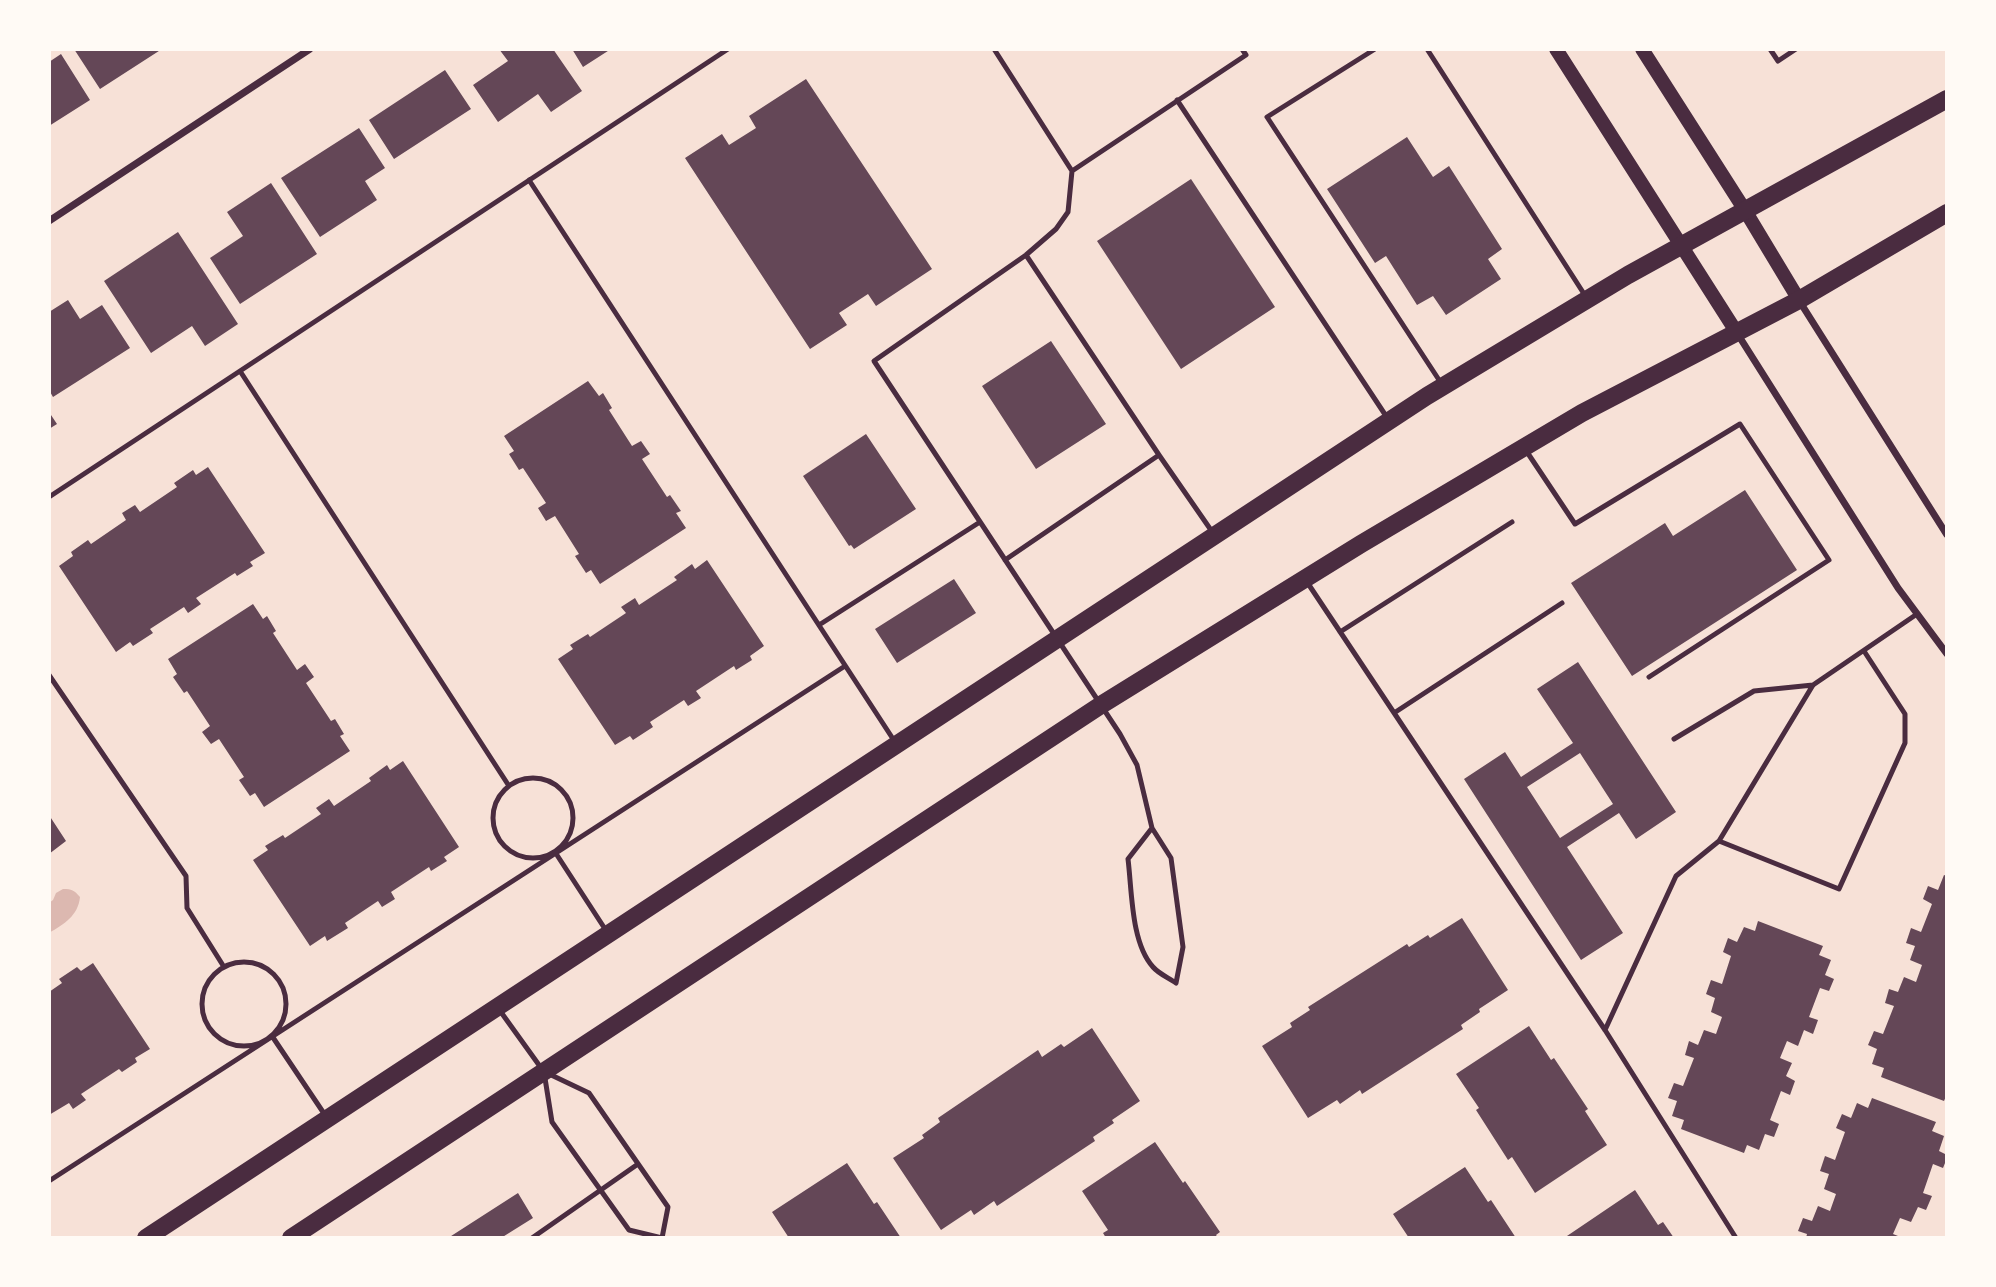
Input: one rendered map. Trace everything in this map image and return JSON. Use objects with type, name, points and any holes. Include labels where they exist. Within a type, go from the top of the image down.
[{"type":"main road","points":[[1556,49],[1737,332]]},
{"type":"main road","points":[[1642,49],[1799,300]]},
{"type":"main road","points":[[146,1238],[1389,420],[1587,299],[1947,99]]},
{"type":"main road","points":[[291,1238],[1101,705],[1582,413],[1799,300],[1947,213]]},
{"type":"street","points":[[49,221],[310,49]]},
{"type":"street","points":[[1799,300],[1947,535]]},
{"type":"street","points":[[1737,332],[1898,588],[1947,654]]},
{"type":"lane","points":[[49,497],[729,49]]},
{"type":"lane","points":[[994,49],[1072,171],[1068,212],[1056,229],[1026,255],[874,361],[1101,705],[1137,765],[1152,828],[1171,858],[1183,947],[1176,983],[1153,968],[1140,945],[1136,923],[1128,859],[1152,828]]},
{"type":"lane","points":[[1072,171],[1245,54],[1242,49]]},
{"type":"lane","points":[[1375,49],[1267,117],[1443,386]]},
{"type":"lane","points":[[1427,49],[1587,299]]},
{"type":"lane","points":[[1770,49],[1778,61],[1796,49]]},
{"type":"lane","points":[[1177,100],[1389,420]]},
{"type":"lane","points":[[529,180],[897,745]]},
{"type":"lane","points":[[1026,255],[1214,535]]},
{"type":"lane","points":[[240,371],[509,786]]},
{"type":"lane","points":[[1524,447],[1575,524],[1740,424],[1829,560],[1649,677]]},
{"type":"lane","points":[[1005,560],[1159,455]]},
{"type":"lane","points":[[819,625],[980,522]]},
{"type":"lane","points":[[1340,632],[1512,522]]},
{"type":"lane","points":[[1305,579],[1605,1030],[1736,1238]]},
{"type":"lane","points":[[1394,713],[1562,603]]},
{"type":"lane","points":[[1605,1030],[1676,876],[1719,841],[1813,685],[1917,614]]},
{"type":"lane","points":[[1719,841],[1839,890],[1905,743],[1905,714],[1864,651]]},
{"type":"lane","points":[[49,1181],[845,666]]},
{"type":"lane","points":[[49,675],[186,876],[187,908],[224,968]]},
{"type":"lane","points":[[1674,739],[1754,691],[1813,685]]},
{"type":"lane","points":[[520,780],[546,780],[558,786],[566,795],[572,806],[571,832],[555,852],[529,858],[515,854],[504,846],[493,822],[494,808],[509,786],[520,780]]},
{"type":"lane","points":[[555,852],[609,934]]},
{"type":"lane","points":[[250,962],[263,966],[274,974],[282,985],[286,1012],[281,1025],[272,1036],[253,1045],[233,1045],[220,1039],[210,1029],[202,1002],[212,976],[224,968],[236,963],[250,962]]},
{"type":"lane","points":[[497,1007],[544,1072],[552,1122],[629,1230],[662,1238],[668,1207],[589,1093],[544,1072]]},
{"type":"lane","points":[[272,1036],[328,1119]]},
{"type":"lane","points":[[532,1238],[638,1164]]},
{"type":"shaded area","points":[[63,889],[76,893],[80,897],[79,904],[69,919],[49,933],[49,903],[56,893]]},
{"type":"building","points":[[74,49],[162,49],[100,89]]},
{"type":"building","points":[[499,49],[553,49],[582,91],[551,112],[538,94],[498,122],[473,85],[508,61]]},
{"type":"building","points":[[572,49],[611,49],[583,67]]},
{"type":"building","points":[[61,54],[90,100],[49,126],[49,62]]},
{"type":"building","points":[[445,70],[471,109],[394,159],[369,120]]},
{"type":"building","points":[[806,79],[932,269],[876,306],[868,294],[839,313],[847,325],[810,349],[685,158],[722,134],[729,145],[756,128],[749,116]]},
{"type":"building","points":[[359,128],[385,168],[365,181],[377,200],[320,237],[281,178]]},
{"type":"building","points":[[1407,137],[1433,177],[1449,166],[1502,249],[1488,259],[1501,279],[1446,315],[1433,296],[1417,305],[1386,256],[1375,263],[1327,189]]},
{"type":"building","points":[[1191,179],[1275,307],[1181,369],[1097,241]]},
{"type":"building","points":[[271,183],[317,254],[240,304],[210,258],[243,236],[227,212]]},
{"type":"building","points":[[178,232],[238,324],[205,346],[192,326],[151,353],[104,281]]},
{"type":"building","points":[[68,300],[80,319],[102,305],[130,348],[53,397],[49,390],[49,312]]},
{"type":"building","points":[[1051,341],[1106,424],[1036,469],[982,386]]},
{"type":"building","points":[[588,381],[599,396],[603,393],[612,408],[609,410],[632,446],[641,441],[650,454],[642,459],[667,497],[670,495],[681,511],[676,513],[686,528],[600,584],[591,570],[586,573],[575,556],[579,554],[555,516],[546,521],[538,508],[546,503],[523,468],[519,470],[509,454],[514,451],[504,436]]},
{"type":"building","points":[[49,412],[57,424],[49,429]]},
{"type":"building","points":[[866,434],[916,509],[854,549],[849,546],[803,476]]},
{"type":"building","points":[[208,467],[265,553],[250,562],[253,566],[237,576],[235,573],[196,598],[201,604],[188,613],[184,607],[150,629],[153,633],[133,646],[130,642],[116,652],[59,566],[73,556],[71,552],[88,540],[91,544],[126,520],[122,513],[135,505],[140,512],[177,487],[174,483],[193,470],[196,475]]},
{"type":"building","points":[[1745,490],[1797,570],[1632,676],[1571,583],[1665,523],[1673,536]]},
{"type":"building","points":[[707,560],[764,646],[750,656],[752,660],[736,670],[734,666],[696,691],[701,698],[688,706],[684,700],[650,722],[653,727],[633,740],[630,736],[615,745],[558,659],[573,649],[570,645],[588,634],[590,637],[626,613],[621,607],[635,598],[639,605],[677,580],[674,577],[692,564],[695,569]]},
{"type":"building","points":[[954,579],[976,613],[897,663],[875,629]]},
{"type":"building","points":[[253,604],[263,619],[267,616],[276,631],[273,633],[297,670],[305,664],[314,677],[306,683],[331,721],[335,719],[344,734],[340,736],[350,751],[264,807],[255,793],[250,796],[239,780],[244,777],[219,739],[211,744],[202,732],[210,726],[187,691],[184,693],[173,677],[177,674],[168,659]]},
{"type":"building","points":[[1578,662],[1676,812],[1636,839],[1619,813],[1567,847],[1623,933],[1581,960],[1464,779],[1505,752],[1521,777],[1573,743],[1537,689]],"holes":[[[1580,753],[1613,804],[1560,838],[1527,787]]]},
{"type":"building","points":[[403,761],[459,847],[444,857],[447,861],[431,871],[429,867],[391,892],[395,899],[382,907],[378,901],[345,923],[348,928],[327,941],[325,936],[310,946],[253,860],[268,850],[265,846],[283,835],[285,838],[321,814],[316,808],[329,799],[334,806],[371,781],[369,778],[387,765],[390,770]]},
{"type":"building","points":[[49,815],[66,841],[49,854]]},
{"type":"building","points":[[1944,875],[1947,876],[1947,1094],[1944,1101],[1881,1077],[1884,1068],[1872,1064],[1877,1049],[1868,1045],[1874,1031],[1883,1034],[1894,1006],[1885,1003],[1889,989],[1898,992],[1904,977],[1916,982],[1922,965],[1910,960],[1915,946],[1906,943],[1911,928],[1921,932],[1932,904],[1923,899],[1928,886],[1938,890]]},
{"type":"building","points":[[1462,918],[1508,990],[1479,1009],[1480,1012],[1461,1025],[1463,1029],[1362,1094],[1360,1090],[1340,1104],[1337,1100],[1308,1118],[1262,1046],[1292,1027],[1290,1023],[1310,1010],[1308,1007],[1407,944],[1409,947],[1428,935],[1430,938]]},
{"type":"building","points":[[1758,921],[1823,946],[1819,955],[1831,960],[1825,975],[1834,979],[1829,991],[1820,988],[1809,1017],[1818,1020],[1813,1034],[1804,1030],[1798,1046],[1787,1041],[1780,1058],[1792,1063],[1786,1076],[1795,1081],[1790,1095],[1781,1091],[1770,1120],[1779,1124],[1774,1137],[1765,1134],[1759,1150],[1747,1145],[1744,1153],[1681,1129],[1684,1120],[1672,1116],[1677,1101],[1668,1098],[1674,1083],[1683,1086],[1694,1058],[1685,1055],[1689,1041],[1698,1045],[1704,1030],[1716,1034],[1722,1017],[1711,1012],[1715,998],[1706,994],[1711,980],[1722,984],[1731,956],[1723,952],[1728,938],[1737,942],[1744,927],[1755,931]]},
{"type":"building","points":[[93,963],[150,1049],[135,1058],[137,1062],[122,1072],[119,1069],[81,1094],[86,1100],[73,1109],[69,1103],[49,1115],[49,992],[62,983],[59,979],[77,967],[81,971]]},
{"type":"building","points":[[1529,1026],[1588,1109],[1585,1111],[1607,1145],[1535,1193],[1512,1157],[1508,1160],[1456,1074]]},
{"type":"building","points":[[1092,1028],[1140,1101],[1112,1120],[1114,1123],[1093,1137],[1095,1141],[997,1206],[994,1201],[974,1215],[971,1210],[941,1230],[893,1158],[924,1138],[922,1135],[940,1122],[938,1118],[1038,1050],[1042,1057],[1061,1044],[1064,1047]]},
{"type":"building","points":[[1872,1098],[1936,1122],[1932,1131],[1944,1136],[1939,1151],[1947,1155],[1947,1158],[1943,1168],[1933,1164],[1923,1193],[1932,1196],[1926,1210],[1918,1207],[1911,1222],[1900,1218],[1893,1234],[1903,1238],[1806,1238],[1807,1234],[1798,1231],[1803,1218],[1812,1221],[1818,1206],[1830,1211],[1836,1194],[1824,1189],[1829,1174],[1820,1171],[1825,1156],[1835,1160],[1845,1132],[1836,1128],[1842,1114],[1851,1118],[1857,1103],[1868,1108]]},
{"type":"building","points":[[1155,1142],[1220,1232],[1216,1235],[1218,1238],[1106,1238],[1103,1233],[1108,1230],[1082,1191]]},
{"type":"building","points":[[847,1163],[901,1238],[789,1238],[772,1212]]},
{"type":"building","points":[[1465,1167],[1516,1238],[1409,1238],[1393,1214]]},
{"type":"building","points":[[1635,1190],[1658,1225],[1663,1222],[1674,1238],[1564,1238]]},
{"type":"building","points":[[518,1193],[533,1218],[501,1238],[448,1238]]}]
